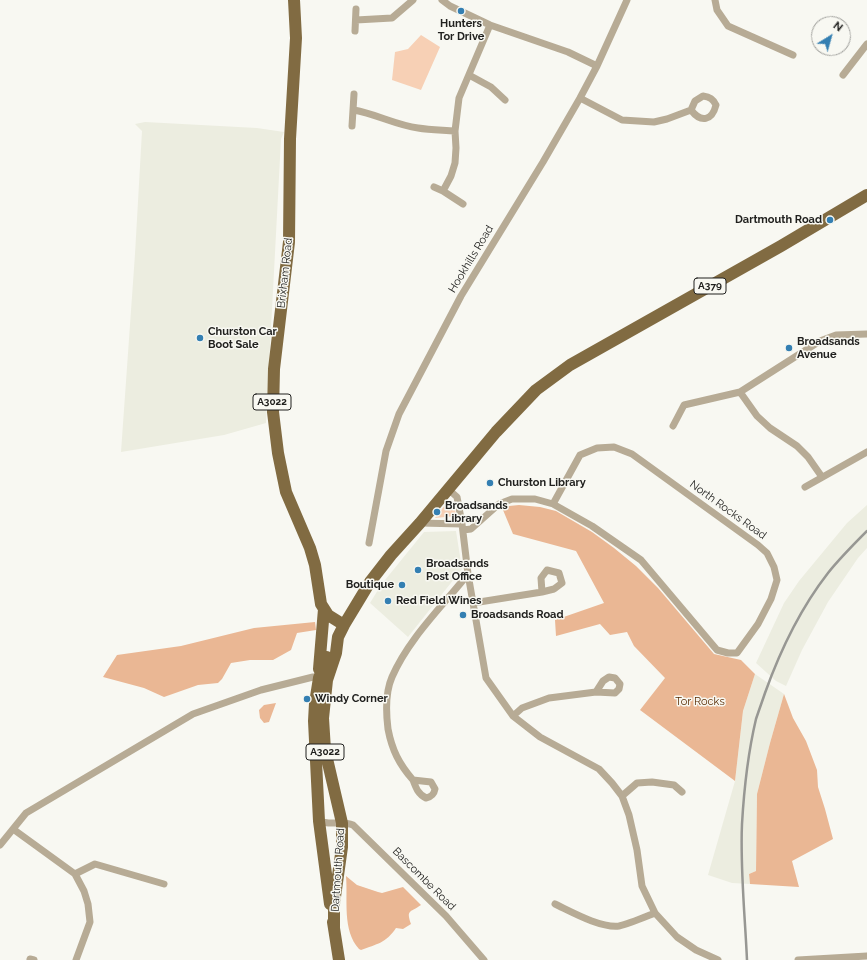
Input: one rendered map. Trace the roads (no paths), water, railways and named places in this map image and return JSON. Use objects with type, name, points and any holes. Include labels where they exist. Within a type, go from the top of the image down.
[{"type":"main road","name":"Brixham Road","points":[[294,0],[296,38],[290,139],[288,242],[274,370],[273,412],[278,453],[286,492],[310,548],[315,565],[321,604],[324,609],[319,664],[322,677]]},
{"type":"main road","name":"A379","points":[[344,625],[370,582],[391,555],[513,413],[536,390],[570,365],[781,246],[867,195]]},
{"type":"main road","points":[[322,677],[331,649],[344,625],[335,620],[324,609]]},
{"type":"main road","name":"Dartmouth Road","points":[[322,677],[314,703],[319,821],[339,960]]},
{"type":"main road","name":"Dartmouth Road","points":[[322,677],[325,750],[342,823],[342,847],[334,904],[334,928]]},
{"type":"street","points":[[356,20],[392,18],[413,0]]},
{"type":"street","points":[[442,0],[453,3],[490,25],[568,52],[597,66]]},
{"type":"street","name":"Hookhills Road","points":[[369,543],[386,452],[399,414],[461,296],[543,162],[580,98],[597,66],[627,0]]},
{"type":"street","points":[[715,0],[717,10],[728,26],[793,55]]},
{"type":"street","points":[[355,30],[356,9]]},
{"type":"street","points":[[443,191],[451,176],[455,163],[455,131],[459,98],[490,25]]},
{"type":"street","points":[[843,75],[867,44]]},
{"type":"street","points":[[469,75],[491,87],[506,100]]},
{"type":"street","points":[[352,126],[354,94]]},
{"type":"street","points":[[580,98],[622,120],[654,122],[691,110]]},
{"type":"street","points":[[354,110],[366,112],[418,129],[455,131]]},
{"type":"street","points":[[434,187],[463,204]]},
{"type":"street","points":[[673,426],[684,405],[740,392],[820,341],[836,335],[867,334]]},
{"type":"street","points":[[740,392],[757,416],[770,428],[797,446],[808,456],[822,477]]},
{"type":"street","name":"North Rocks Road","points":[[463,527],[471,529],[499,504],[512,499],[535,499],[553,504],[592,526],[641,560],[717,650],[728,653],[737,653],[758,624],[771,598],[777,580],[774,567],[767,553],[632,454],[614,447],[597,448],[580,455],[553,504]]},
{"type":"street","points":[[805,487],[867,452]]},
{"type":"street","points":[[448,489],[457,497],[463,527],[468,574],[486,678],[513,716],[540,737],[598,769],[612,783],[622,796],[629,815],[636,844],[642,886],[655,913],[677,938],[696,950],[718,960]]},
{"type":"street","points":[[420,523],[463,527]]},
{"type":"street","points":[[413,780],[402,767],[393,750],[390,737],[386,717],[387,698],[391,679],[407,648],[468,574]]},
{"type":"street","points":[[473,603],[542,592]]},
{"type":"street","points":[[0,845],[26,813],[193,714],[261,690],[313,677],[322,677]]},
{"type":"street","points":[[513,716],[522,708],[549,698],[596,692]]},
{"type":"street","points":[[622,796],[637,783],[652,782],[674,786],[682,792]]},
{"type":"street","points":[[319,821],[325,824],[342,823]]},
{"type":"street","name":"Bascombe Road","points":[[342,823],[347,822],[353,825],[374,845],[446,916],[484,960]]},
{"type":"street","points":[[13,829],[75,874],[84,891],[88,904],[90,922],[76,960]]},
{"type":"street","points":[[75,874],[95,864],[164,884]]},
{"type":"street","points":[[555,904],[586,919],[619,926],[655,913]]},
{"type":"street","points":[[798,960],[867,956]]},
{"type":"railway","points":[[747,960],[742,875],[742,824],[747,771],[756,719],[784,646],[808,601],[828,573],[867,531]]},
{"type":"place","name":"Hunters Tor Drive","points":[[461,11]]},
{"type":"place","name":"Dartmouth Road","points":[[830,220]]},
{"type":"place","name":"Churston Car Boot Sale","points":[[200,338]]},
{"type":"place","name":"Broadsands Avenue","points":[[789,348]]},
{"type":"place","name":"Churston Library","points":[[490,483]]},
{"type":"place","name":"Broadsands Library","points":[[437,512]]},
{"type":"place","name":"Broadsands Post Office","points":[[418,570]]},
{"type":"place","name":"Boutique","points":[[402,585]]},
{"type":"place","name":"Red Field Wines","points":[[388,601]]},
{"type":"place","name":"Broadsands Road","points":[[463,615]]},
{"type":"place","name":"Windy Corner","points":[[307,699]]},
{"type":"park label","name":"Tor Rocks","points":[[700,702]]}]
